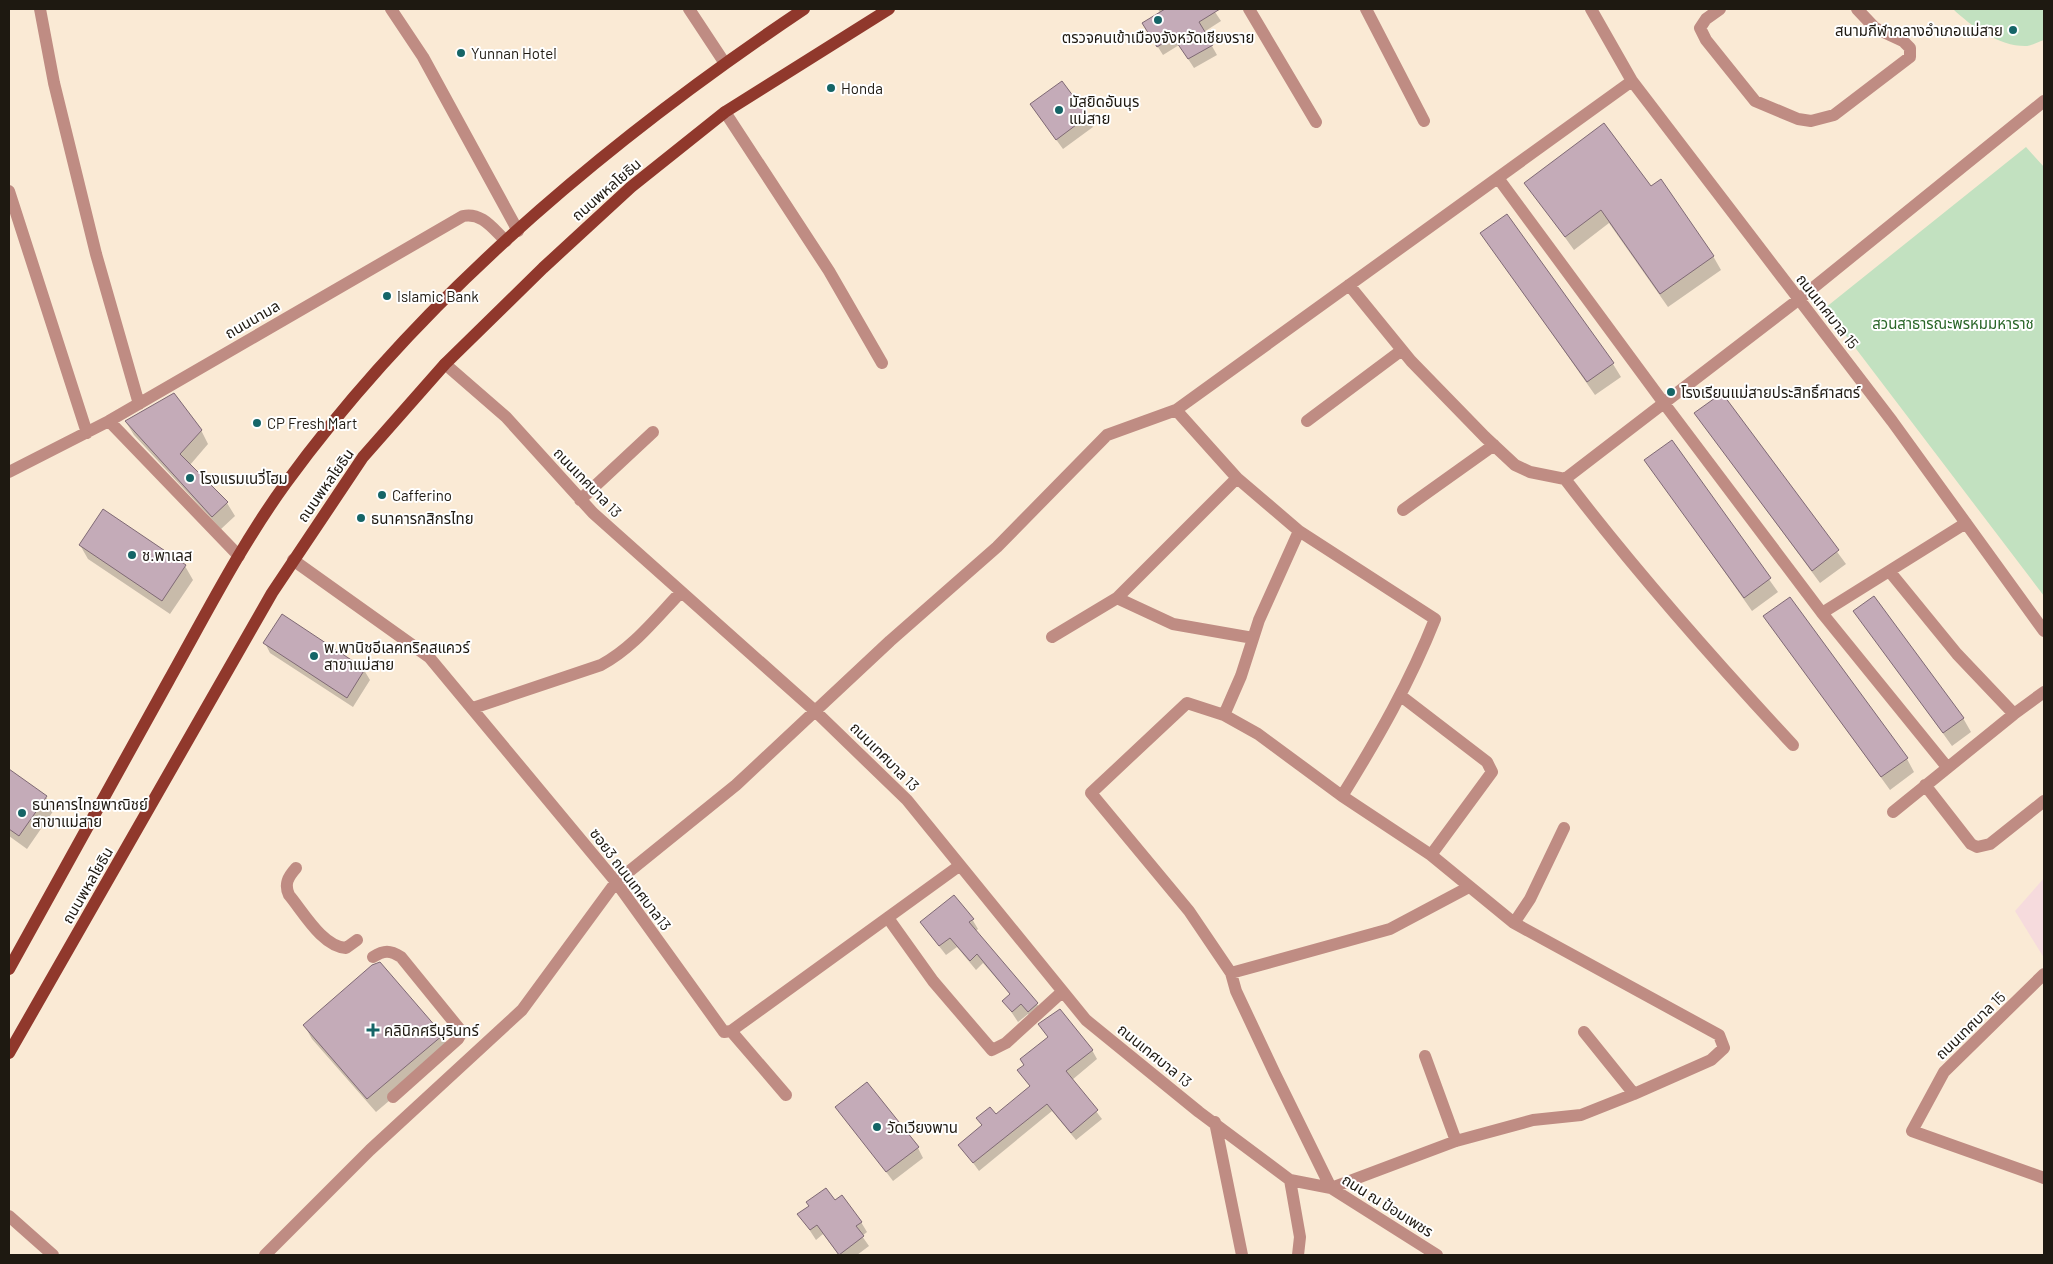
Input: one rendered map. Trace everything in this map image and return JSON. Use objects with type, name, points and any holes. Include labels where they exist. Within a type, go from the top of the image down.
[{"type":"main road","name":"ถนนพหลโยธิน","points":[[9,969],[238,556],[285,485],[374,374],[506,241],[602,157],[724,62],[804,9]]},
{"type":"main road","name":"ถนนพหลโยธิน","points":[[9,1053],[293,560],[363,457],[445,364],[631,187],[725,112],[889,9]]},
{"type":"street","points":[[40,9],[54,83],[96,254],[139,404]]},
{"type":"street","points":[[391,9],[423,57],[518,230]]},
{"type":"street","points":[[689,9],[724,62]]},
{"type":"street","points":[[1249,9],[1316,122]]},
{"type":"street","points":[[1366,9],[1424,121]]},
{"type":"street","name":"ถนนเทศบาล 15","points":[[1591,9],[1632,81],[1892,421],[2044,631]]},
{"type":"street","points":[[1720,9],[1706,19],[1700,28],[1712,48],[1755,101],[1798,119],[1810,121],[1834,115],[1910,57],[1910,48],[1903,41],[1875,28],[1857,9]]},
{"type":"street","points":[[265,1255],[370,1150],[522,1010],[616,882],[736,785],[814,710],[997,548],[1107,435],[1176,410],[1632,81]]},
{"type":"street","points":[[1565,479],[1662,402],[1798,300],[2044,101]]},
{"type":"street","points":[[725,112],[829,271],[882,363]]},
{"type":"street","points":[[1498,178],[1662,402],[1822,613],[1947,767]]},
{"type":"street","points":[[9,191],[87,433]]},
{"type":"street","name":"ถนนนามล","points":[[9,472],[109,421],[463,216],[472,214],[480,217],[506,241]]},
{"type":"street","points":[[1350,285],[1402,350],[1515,465],[1565,479],[1620,552],[1701,647],[1793,745]]},
{"type":"street","points":[[1307,421],[1402,350]]},
{"type":"street","name":"ถนนเทศบาล 13","points":[[445,364],[506,417],[580,500],[814,710],[907,800],[1086,1020],[1199,1112],[1215,1122],[1290,1180]]},
{"type":"street","points":[[1176,410],[1237,478],[1299,531],[1435,619],[1417,664],[1401,696],[1342,796]]},
{"type":"street","points":[[109,421],[238,556]]},
{"type":"street","points":[[580,500],[653,432]]},
{"type":"street","points":[[1403,510],[1494,445]]},
{"type":"street","points":[[1052,637],[1117,598],[1237,478]]},
{"type":"street","points":[[1822,613],[1966,523]]},
{"type":"street","points":[[1224,715],[1241,676],[1253,638],[1299,531]]},
{"type":"street","name":"ซอย3 ถนนเทศบาล13","points":[[293,560],[429,657],[616,882],[716,1023],[724,1032],[731,1031]]},
{"type":"street","points":[[1890,572],[1958,654],[2014,714]]},
{"type":"street","points":[[473,708],[601,665],[614,658],[626,649],[681,592]]},
{"type":"street","points":[[1117,598],[1173,624],[1253,638]]},
{"type":"street","points":[[1893,812],[1947,767],[2044,692]]},
{"type":"street","points":[[1401,696],[1487,762],[1492,772],[1431,855]]},
{"type":"street","points":[[1187,703],[1224,715],[1258,734],[1342,796],[1431,855],[1514,922],[1719,1035],[1724,1048],[1711,1060],[1634,1094],[1581,1114],[1533,1120],[1456,1142],[1331,1188],[1263,1049],[1231,973],[1189,911],[1091,793],[1187,703]]},
{"type":"street","points":[[1926,785],[1971,844],[1977,848],[1990,844],[2044,801]]},
{"type":"street","points":[[1514,922],[1530,899],[1564,828]]},
{"type":"street","points":[[786,1095],[731,1031],[959,866]]},
{"type":"street","points":[[296,868],[288,877],[285,888],[289,896],[322,935],[338,947],[346,948],[357,940]]},
{"type":"street","points":[[1231,973],[1390,929],[1469,887]]},
{"type":"street","points":[[888,918],[933,981],[992,1050],[1006,1043],[1062,992]]},
{"type":"street","points":[[373,957],[382,951],[391,950],[401,957],[462,1032],[458,1039],[393,1097]]},
{"type":"street","name":"ถนนเทศบาล 15","points":[[2042,980],[1944,1072],[1912,1131],[2044,1178]]},
{"type":"street","points":[[1584,1032],[1634,1094]]},
{"type":"street","points":[[1425,1056],[1456,1142]]},
{"type":"street","points":[[1215,1122],[1242,1255]]},
{"type":"street","points":[[1290,1180],[1300,1237],[1298,1255]]},
{"type":"street","name":"ถนน ณ ป้อมเพชร","points":[[1290,1180],[1331,1188],[1437,1255]]},
{"type":"street","points":[[9,1216],[53,1255]]},
{"type":"shaded area","points":[[2044,878],[2044,958],[2015,911]]},
{"type":"green space","name":"สนามกีฬากลางอำเภอแม่สาย","points":[[1953,9],[2044,9],[2044,40],[2025,46],[2005,43],[1977,29]]},
{"type":"green space","name":"สวนสาธารณะพรหมมหาราช","points":[[2026,147],[2044,167],[2044,596],[1825,308]]},
{"type":"building","points":[[1165,9],[1220,9],[1199,22],[1213,45],[1188,59],[1173,37],[1157,47],[1142,23]]},
{"type":"building","name":"มัสยิดอันนุร แม่สาย","points":[[1062,81],[1088,116],[1056,140],[1030,104]]},
{"type":"building","points":[[1604,123],[1651,186],[1661,179],[1714,256],[1660,294],[1601,210],[1565,237],[1524,183]]},
{"type":"building","points":[[1507,214],[1614,363],[1587,382],[1480,233]]},
{"type":"building","name":"โรงแรมเนวี่โฮม","points":[[174,393],[202,430],[180,454],[228,502],[212,517],[125,421]]},
{"type":"building","points":[[1722,393],[1839,550],[1812,571],[1694,413]]},
{"type":"building","points":[[1672,440],[1771,578],[1744,598],[1644,460]]},
{"type":"building","name":"ช.พาเลส","points":[[103,509],[186,565],[162,601],[79,545]]},
{"type":"building","points":[[1874,596],[1964,718],[1943,733],[1853,611]]},
{"type":"building","points":[[1790,597],[1908,758],[1881,777],[1763,616]]},
{"type":"building","name":"พ.พานิชอีเลคทริคสแควร์ สาขาแม่สาย","points":[[282,614],[365,669],[347,698],[263,643]]},
{"type":"building","name":"ธนาคารไทยพาณิชย์ สาขาแม่สาย","points":[[9,769],[47,796],[19,836],[9,829]]},
{"type":"building","points":[[954,895],[974,919],[969,922],[1038,1003],[1028,1012],[1021,1004],[1012,1012],[1002,1001],[1010,994],[977,954],[970,961],[950,938],[939,946],[920,922]]},
{"type":"building","name":"คลินิกศรีบุรินทร์","points":[[380,962],[443,1035],[367,1099],[303,1025],[372,965]]},
{"type":"building","points":[[1060,1009],[1093,1050],[1066,1071],[1098,1110],[1071,1133],[1047,1104],[973,1163],[958,1145],[982,1125],[976,1118],[990,1107],[996,1114],[1030,1086],[1017,1070],[1024,1065],[1020,1059],[1048,1037],[1038,1024]]},
{"type":"building","name":"วัดเวียงพาน","points":[[867,1082],[919,1147],[886,1172],[835,1107]]},
{"type":"building","points":[[826,1188],[835,1200],[842,1195],[862,1222],[856,1226],[864,1236],[839,1255],[817,1225],[810,1230],[797,1214],[809,1206],[806,1202]]},
{"type":"place","name":"ตรวจคนเข้าเมืองจังหวัดเชียงราย","points":[[1158,20]]},
{"type":"place","name":"สนามกีฬากลางอำเภอแม่สาย","points":[[2013,30]]},
{"type":"place","name":"Yunnan Hotel","points":[[461,53]]},
{"type":"place","name":"Honda","points":[[831,88]]},
{"type":"place","name":"มัสยิดอันนุร แม่สาย","points":[[1059,110]]},
{"type":"place","name":"Islamic Bank","points":[[387,296]]},
{"type":"place","name":"โรงเรียนแม่สายประสิทธิ์ศาสตร์","points":[[1671,392]]},
{"type":"place","name":"CP Fresh Mart","points":[[257,423]]},
{"type":"place","name":"โรงแรมเนวี่โฮม","points":[[190,478]]},
{"type":"place","name":"Cafferino","points":[[382,495]]},
{"type":"place","name":"ธนาคารกสิกรไทย","points":[[361,518]]},
{"type":"place","name":"ช.พาเลส","points":[[132,555]]},
{"type":"place","name":"พ.พานิชอีเลคทริคสแควร์ สาขาแม่สาย","points":[[314,656]]},
{"type":"place","name":"ธนาคารไทยพาณิชย์ สาขาแม่สาย","points":[[22,813]]},
{"type":"place","name":"คลินิกศรีบุรินทร์","points":[[373,1030]]},
{"type":"place","name":"วัดเวียงพาน","points":[[877,1127]]}]
